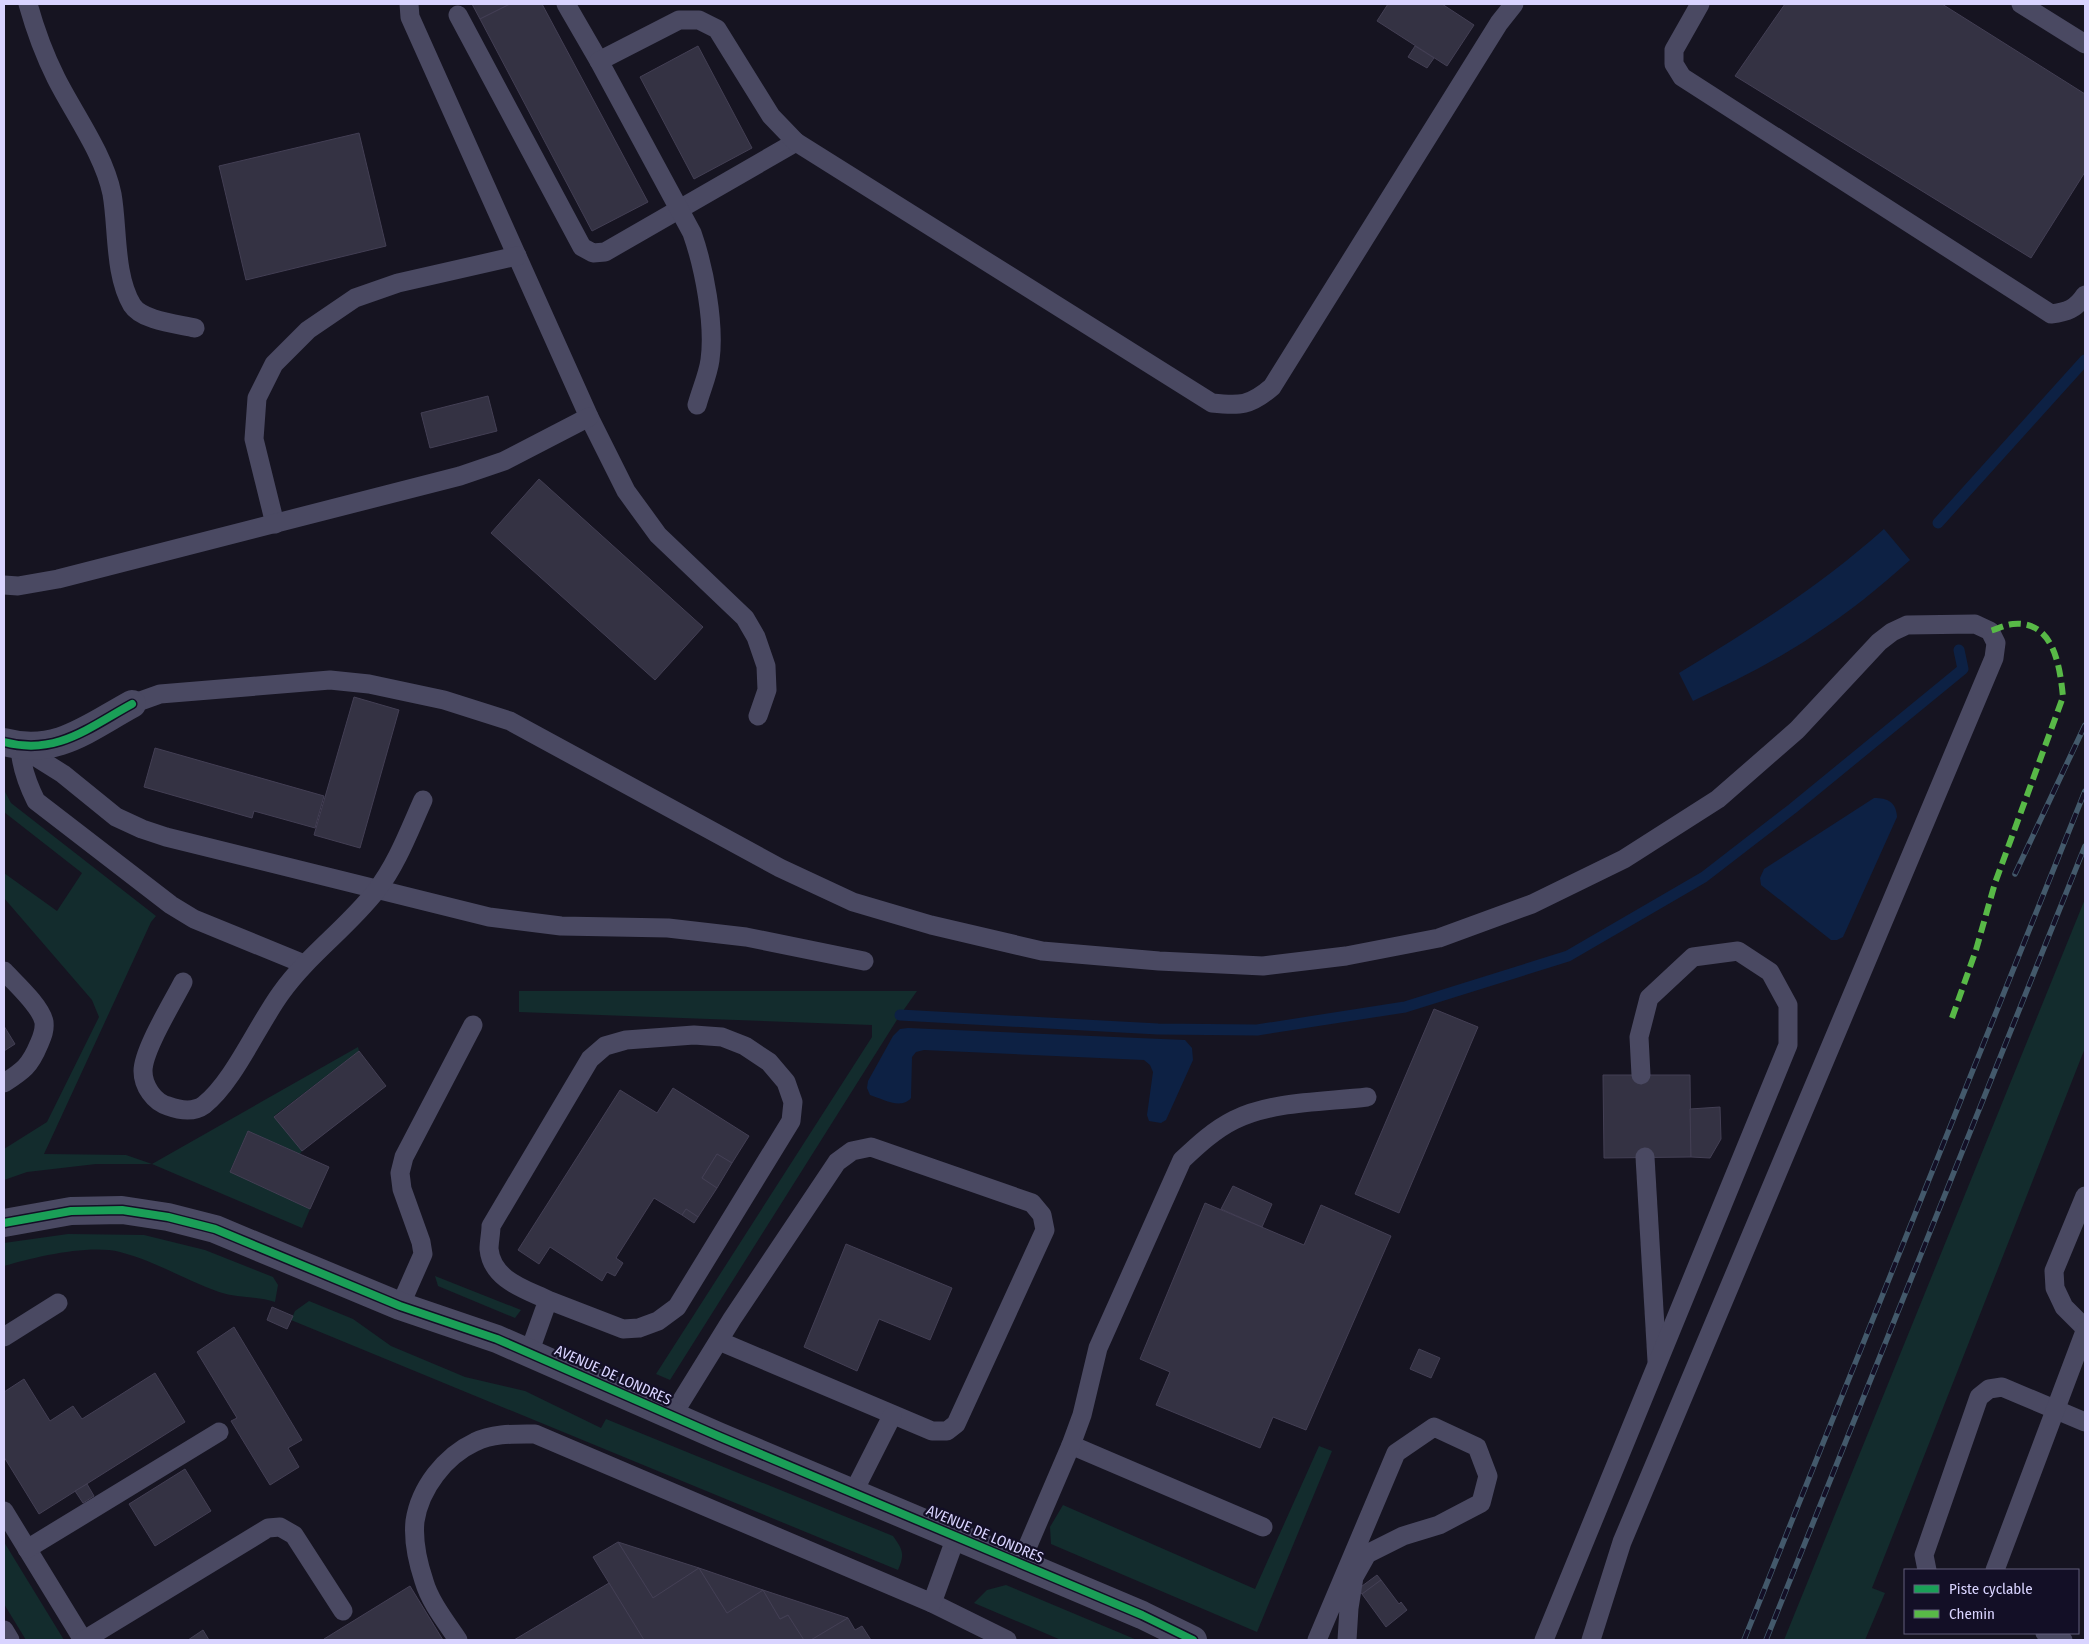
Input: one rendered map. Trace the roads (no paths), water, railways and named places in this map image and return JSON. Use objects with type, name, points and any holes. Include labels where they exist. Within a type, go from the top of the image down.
[{"type":"street","points":[[12,744],[47,746],[67,739],[132,704]]},
{"type":"street","name":"AVENUE DE LONDRES","points":[[4,1223],[71,1211],[122,1210],[168,1217],[215,1229],[400,1306],[497,1339],[672,1416],[1157,1621],[1193,1640]]},
{"type":"lane","points":[[28,4],[36,32],[56,77],[101,163],[111,192],[123,285],[133,307],[150,318],[195,328]]},
{"type":"lane","points":[[409,4],[410,17],[589,417],[626,491],[658,535],[745,618],[756,637],[766,666],[767,690],[758,716]]},
{"type":"lane","points":[[566,4],[692,233],[700,256],[712,337],[710,362],[697,405]]},
{"type":"lane","points":[[599,61],[679,20],[699,20],[717,29],[771,116],[796,142],[1212,404],[1236,406],[1257,400],[1272,388],[1499,23],[1514,4]]},
{"type":"lane","points":[[1700,4],[1674,50],[1674,64],[1682,77],[2051,314],[2067,312],[2081,302],[2085,295]]},
{"type":"lane","points":[[2021,4],[2085,44]]},
{"type":"lane","points":[[458,15],[582,247],[593,253],[605,252],[796,142]]},
{"type":"lane","points":[[275,524],[254,439],[257,398],[274,364],[308,330],[355,298],[398,283],[517,256]]},
{"type":"lane","points":[[4,584],[18,586],[58,579],[460,476],[504,461],[589,417]]},
{"type":"lane","points":[[132,704],[160,694],[330,680],[369,684],[444,700],[510,721],[780,868],[853,902],[930,925],[1042,951],[1159,961],[1263,966],[1346,956],[1440,938],[1532,904],[1624,859],[1718,799],[1797,730],[1879,642],[1892,632],[1907,625],[1975,624],[1990,631],[1996,643],[1994,658],[1622,1542],[1591,1640]]},
{"type":"lane","points":[[12,744],[63,774],[116,817],[166,837],[490,917],[561,926],[668,928],[746,937],[864,961]]},
{"type":"lane","points":[[12,744],[36,801],[171,905],[194,919],[304,964]]},
{"type":"lane","points":[[183,982],[146,1054],[143,1072],[148,1091],[162,1104],[184,1111],[201,1107],[218,1093],[280,994],[304,964],[355,916],[377,890],[393,866],[423,800]]},
{"type":"lane","points":[[1544,1640],[1788,1045],[1788,1005],[1770,972],[1738,952],[1693,957],[1649,998],[1639,1037],[1641,1075]]},
{"type":"lane","points":[[4,971],[38,1009],[44,1021],[44,1033],[32,1061],[24,1070],[4,1083]]},
{"type":"lane","points":[[400,1306],[423,1254],[421,1242],[402,1189],[400,1173],[404,1157],[473,1025]]},
{"type":"lane","points":[[694,1034],[722,1038],[746,1046],[769,1062],[786,1082],[793,1102],[791,1121],[677,1307],[658,1321],[639,1328],[623,1329],[548,1300],[506,1280],[496,1268],[489,1250],[491,1226],[590,1060],[605,1046],[626,1040],[694,1034]]},
{"type":"lane","points":[[1020,1564],[1082,1415],[1089,1378],[1098,1348],[1182,1160],[1205,1138],[1227,1125],[1267,1108],[1367,1097]]},
{"type":"lane","points":[[672,1416],[719,1341],[837,1162],[852,1151],[871,1147],[1032,1203],[1042,1215],[1045,1230],[956,1424],[947,1431],[932,1431],[892,1416],[719,1341]]},
{"type":"lane","points":[[1645,1158],[1657,1366]]},
{"type":"lane","points":[[1995,1569],[2085,1330],[2064,1308],[2055,1288],[2054,1271],[2085,1196]]},
{"type":"lane","points":[[529,1353],[548,1300]]},
{"type":"lane","points":[[4,1337],[58,1302]]},
{"type":"lane","points":[[1927,1569],[1924,1555],[1979,1397],[1989,1388],[2002,1387],[2085,1422]]},
{"type":"lane","points":[[853,1493],[892,1416]]},
{"type":"lane","points":[[1317,1640],[1396,1453],[1434,1427],[1476,1447],[1488,1476],[1481,1503],[1440,1525],[1403,1536],[1367,1554],[1354,1577],[1349,1608],[1347,1640]]},
{"type":"lane","points":[[27,1549],[220,1432]]},
{"type":"lane","points":[[458,1640],[424,1583],[416,1548],[415,1521],[426,1488],[448,1460],[476,1442],[506,1434],[535,1434],[932,1603],[1007,1640]]},
{"type":"lane","points":[[1071,1445],[1263,1527]]},
{"type":"lane","points":[[4,1511],[83,1640],[268,1528],[280,1527],[294,1535],[343,1611]]},
{"type":"lane","points":[[932,1603],[956,1537]]},
{"type":"lane","points":[[4,1630],[10,1640]]},
{"type":"lane","points":[[2047,1634],[2062,1640]]},
{"type":"water","points":[[1884,529],[1910,560],[1827,627],[1755,670],[1693,701],[1679,673],[1785,606],[1860,550]]},
{"type":"water","points":[[1874,798],[1887,800],[1893,804],[1897,817],[1843,937],[1831,940],[1761,885],[1760,878],[1764,869]]},
{"type":"water","points":[[900,1029],[1185,1040],[1192,1048],[1193,1060],[1166,1120],[1161,1123],[1149,1121],[1147,1115],[1153,1072],[1150,1065],[1144,1060],[924,1050],[916,1052],[912,1057],[911,1098],[902,1103],[897,1103],[870,1095],[867,1088],[868,1081],[893,1036]]},
{"type":"waterway","points":[[1938,523],[2085,360]]},
{"type":"waterway","points":[[900,1015],[1158,1029],[1257,1030],[1405,1007],[1568,956],[1704,877],[1792,809],[1963,669],[1959,650]]},
{"type":"railway","points":[[2015,874],[2085,725]]},
{"type":"railway","points":[[1744,1640],[2085,791]]},
{"type":"railway","points":[[1766,1640],[2085,846]]}]
